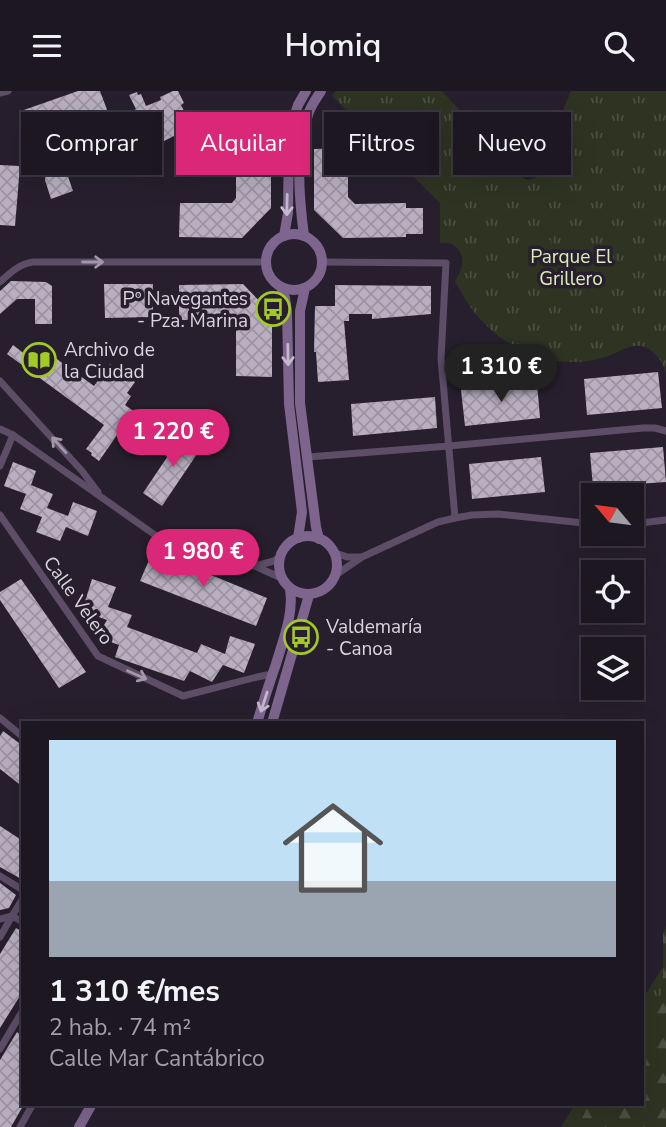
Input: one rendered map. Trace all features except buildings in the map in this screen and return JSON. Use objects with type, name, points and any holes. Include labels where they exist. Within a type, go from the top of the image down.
[{"type":"main road","points":[[284,236],[288,213],[289,132],[306,91]]},
{"type":"main road","points":[[304,236],[301,214],[302,136],[308,112],[321,91]]},
{"type":"main road","points":[[281,287],[297,290],[305,288],[317,278],[322,262],[321,254],[312,240],[298,234],[284,236],[271,246],[266,263],[270,277],[281,287],[287,311],[289,404],[302,512],[299,538]]},
{"type":"main road","points":[[305,288],[300,311],[299,403],[319,539]]},
{"type":"main road","points":[[258,721],[291,610],[290,589],[281,578],[280,557],[285,548],[299,538],[319,539],[327,544],[337,565],[331,583],[323,590],[309,595],[290,589]]},
{"type":"main road","points":[[273,721],[309,595]]},
{"type":"main road","points":[[79,1127],[91,1106]]},
{"type":"street","points":[[0,93],[8,91]]},
{"type":"street","points":[[0,282],[16,268],[33,262],[266,263]]},
{"type":"street","points":[[322,262],[446,263],[441,358],[455,518]]},
{"type":"street","points":[[0,381],[82,471],[102,498]]},
{"type":"street","points":[[308,457],[643,428],[666,431]]},
{"type":"street","points":[[0,429],[13,435],[155,535],[196,553],[255,566],[281,578]]},
{"type":"street","points":[[0,466],[13,435]]},
{"type":"street","points":[[334,576],[362,557],[438,522],[455,518],[498,514],[581,523]]},
{"type":"street","name":"Calle Velero","points":[[0,515],[97,656],[183,696],[257,677],[272,677]]},
{"type":"street","points":[[644,523],[666,520]]},
{"type":"street","points":[[333,552],[347,557],[362,557]]},
{"type":"street","points":[[255,566],[280,557]]},
{"type":"street","points":[[0,718],[21,735]]},
{"type":"street","points":[[0,876],[21,889]]},
{"type":"street","points":[[0,937],[21,901]]},
{"type":"street","points":[[0,919],[12,916],[21,921]]},
{"type":"street","points":[[0,1049],[21,1013]]},
{"type":"street","points":[[20,1127],[32,1106]]},
{"type":"green space","name":"Parque El Grillero","points":[[336,91],[442,91],[461,112],[453,112],[453,175],[518,175],[527,180],[538,175],[571,175],[571,112],[562,112],[571,91],[666,91],[666,373],[657,357],[642,346],[590,361],[558,361],[520,350],[492,331],[476,314],[455,282],[462,260],[460,251],[454,245],[440,243],[440,203],[412,175],[439,175],[439,112],[348,112],[332,95]]},
{"type":"green space","points":[[538,228],[552,242],[527,266],[513,252]]},
{"type":"green space","points":[[666,927],[666,1127],[578,1127],[588,1106],[644,1106],[644,1037],[653,1029],[663,985],[663,933]]},
{"type":"green space","points":[[666,962],[666,1127],[561,1127],[574,1106],[644,1106],[644,997]]},
{"type":"place","name":"Pº Navegantes - Pza. Marina","points":[[273,309]]},
{"type":"place","name":"Archivo de la Ciudad","points":[[39,360]]},
{"type":"place","name":"Valdemaría - Canoa","points":[[301,637]]}]
